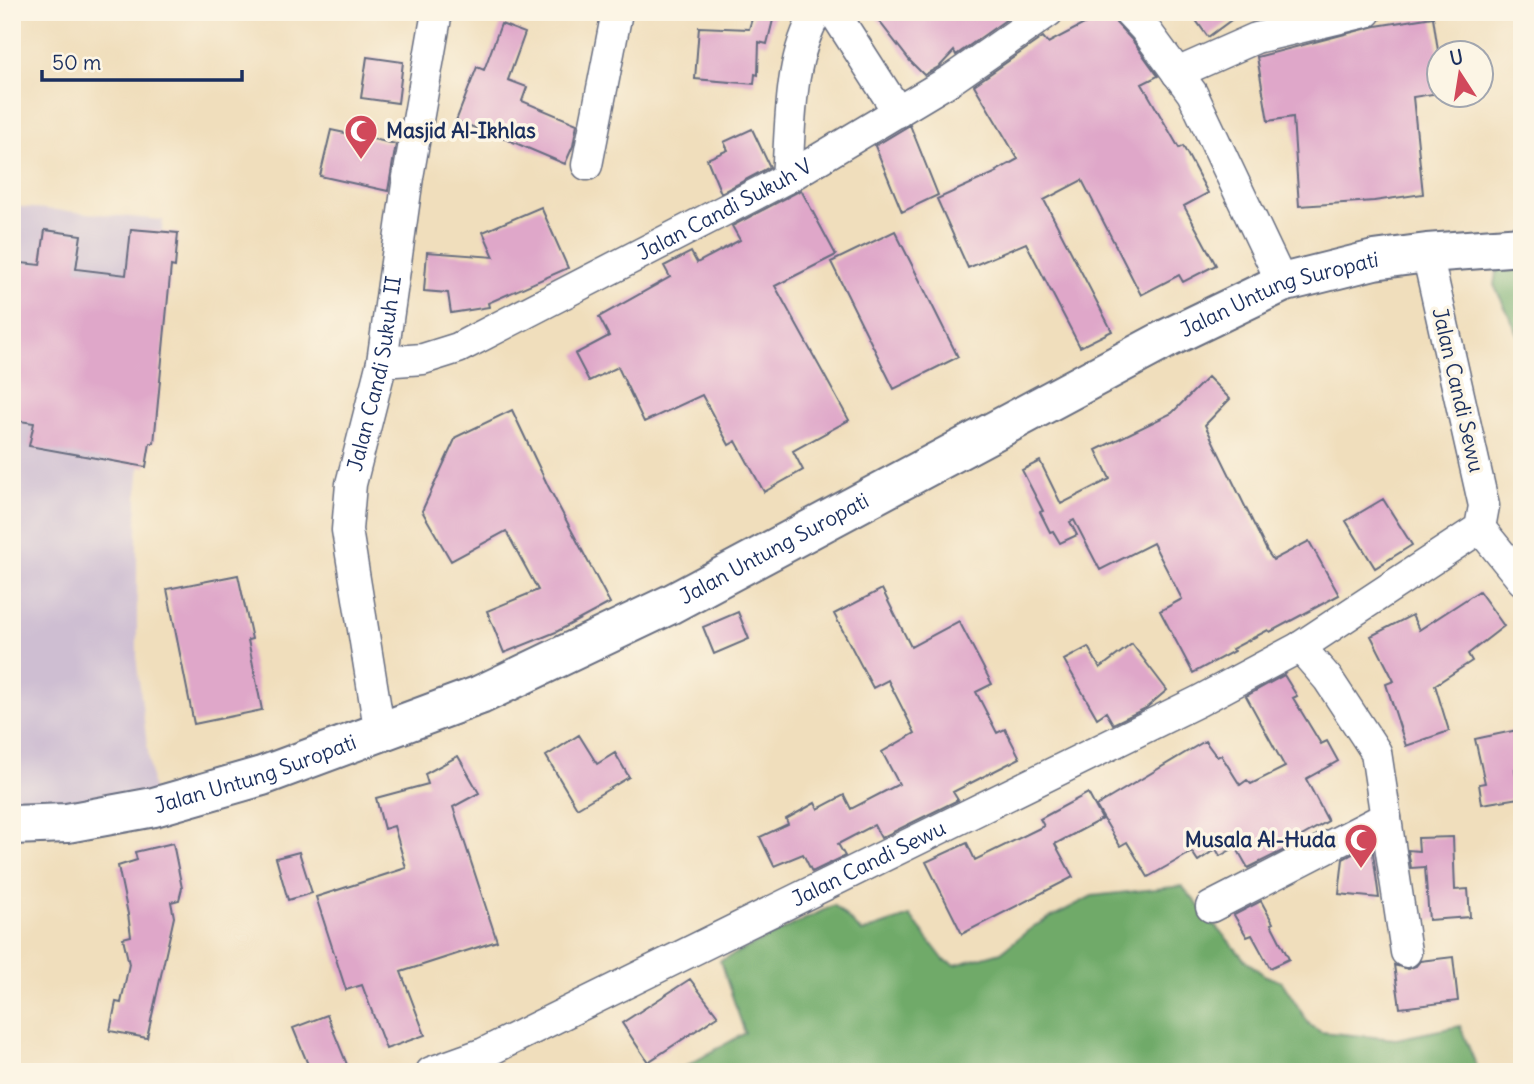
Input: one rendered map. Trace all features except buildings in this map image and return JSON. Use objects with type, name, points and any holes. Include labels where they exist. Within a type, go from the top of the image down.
[{"type":"main road","name":"Jalan Untung Suropati","points":[[12,825],[67,823],[154,807],[262,776],[480,695],[671,604],[1168,338],[1282,283],[1374,260],[1522,246]]},
{"type":"street","name":"Jalan Candi Sukuh II","points":[[380,734],[347,530],[351,484],[382,362],[408,177],[437,12]]},
{"type":"street","points":[[587,165],[617,12]]},
{"type":"street","points":[[787,178],[796,69],[808,27],[817,12]]},
{"type":"street","points":[[834,12],[898,112]]},
{"type":"street","name":"Jalan Candi Sukuh V","points":[[382,362],[423,359],[458,348],[787,178],[952,79],[1048,12]]},
{"type":"street","points":[[1129,12],[1145,29],[1192,93],[1282,283]]},
{"type":"street","points":[[1177,73],[1256,38],[1366,12]]},
{"type":"street","name":"Jalan Candi Sewu","points":[[431,1072],[497,1047],[1199,701],[1300,647],[1480,528],[1484,506],[1427,253]]},
{"type":"street","points":[[1480,528],[1522,580]]},
{"type":"street","points":[[1300,647],[1328,679],[1376,752],[1406,952]]},
{"type":"street","points":[[1211,907],[1386,817]]},
{"type":"shaded area","points":[[12,206],[163,220],[137,496],[137,665],[156,815],[12,836]]},
{"type":"green space","points":[[1522,262],[1522,342],[1494,285],[1496,273],[1506,263]]},
{"type":"green space","points":[[1182,886],[1244,959],[1264,975],[1282,982],[1310,1025],[1321,1032],[1396,1039],[1460,1026],[1479,1072],[676,1072],[745,1033],[720,961],[834,905],[862,932],[910,916],[944,960],[955,965],[1001,952],[1034,926],[1092,896]]},
{"type":"place","name":"Masjid Al-Ikhlas","points":[[361,161]]},
{"type":"place","name":"Musala Al-Huda","points":[[1361,870]]}]
